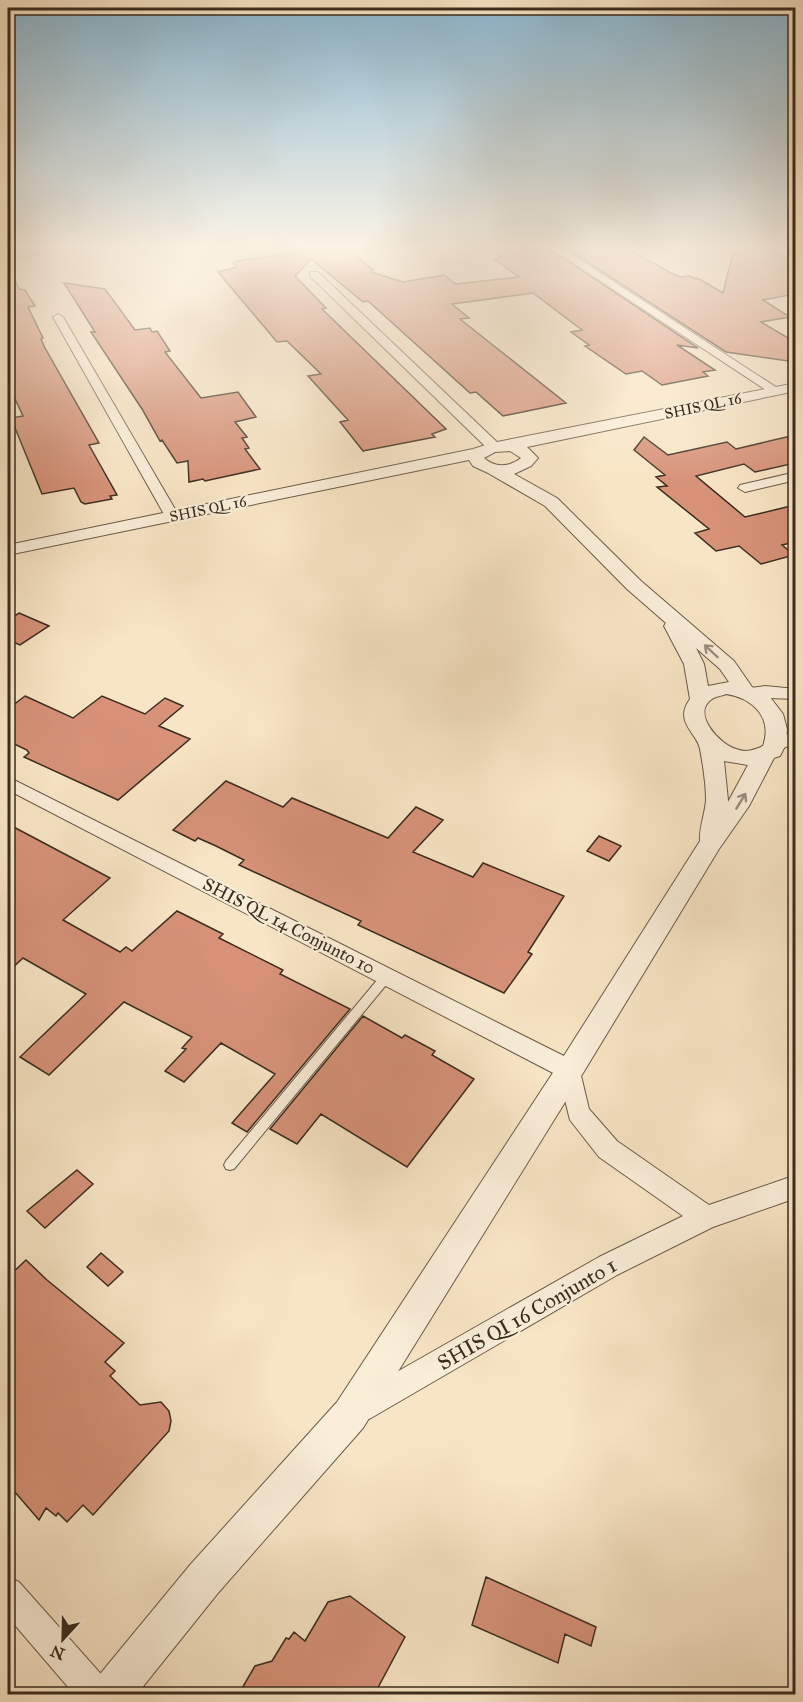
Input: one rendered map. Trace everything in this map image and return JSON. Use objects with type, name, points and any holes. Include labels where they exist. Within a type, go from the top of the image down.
[{"type":"street","points":[[63,326],[172,516]]},
{"type":"street","points":[[371,326],[501,446],[523,450],[551,502]]},
{"type":"street","points":[[676,326],[776,391]]},
{"type":"street","name":"SHIS QL 16","points":[[484,462],[501,446],[795,387]]},
{"type":"street","name":"SHIS QL 16","points":[[8,550],[408,467],[484,462],[518,468],[529,459],[567,440],[611,425]]},
{"type":"street","points":[[111,1695],[204,1579],[350,1415],[570,1070],[711,843],[778,745],[776,723],[760,698],[746,692],[726,665],[671,618],[551,502],[484,462]]},
{"type":"street","points":[[745,488],[795,476]]},
{"type":"street","points":[[671,618],[694,664],[700,699]]},
{"type":"street","points":[[711,843],[717,800],[711,747],[695,724],[696,705],[700,699],[719,689],[795,694]]},
{"type":"street","points":[[711,747],[748,758],[778,745]]},
{"type":"street","name":"SHIS QL 14 Conjunto 10","points":[[8,783],[570,1070]]},
{"type":"street","points":[[570,1070],[578,1113],[608,1149],[653,1183],[706,1218]]},
{"type":"street","name":"SHIS QI 16 Conjunto 1","points":[[350,1415],[608,1266],[706,1218],[795,1186]]},
{"type":"street","points":[[8,1593],[96,1695]]},
{"type":"lane","points":[[230,1165],[387,976]]},
{"type":"building","points":[[8,326],[37,326],[45,348],[99,443],[89,445],[117,495],[110,496],[112,499],[85,504],[81,502],[74,488],[42,494],[11,418],[23,416],[8,384]]},
{"type":"building","points":[[91,326],[132,326],[135,330],[150,328],[152,332],[157,331],[170,351],[165,352],[201,398],[238,392],[256,417],[235,422],[247,437],[242,438],[249,448],[245,449],[260,469],[205,481],[203,479],[189,482],[188,461],[177,463],[162,440],[160,441],[142,409],[91,332],[95,332]]},
{"type":"building","points":[[264,326],[340,326],[446,429],[432,434],[435,437],[363,451],[340,422],[348,420],[308,376],[321,374],[287,341],[277,342]]},
{"type":"building","points":[[396,326],[469,326],[566,403],[503,416],[476,392],[470,393]]},
{"type":"building","points":[[577,326],[666,326],[698,348],[677,345],[715,370],[703,372],[708,376],[662,385],[642,371],[626,374],[585,346],[589,345],[571,332],[582,330]]},
{"type":"building","points":[[687,326],[769,326],[795,342],[795,362],[726,352]]},
{"type":"building","points":[[795,435],[795,463],[755,472],[744,464],[696,476],[745,517],[795,505],[795,542],[782,545],[794,555],[761,564],[739,546],[716,551],[695,533],[709,529],[657,487],[667,486],[656,477],[665,475],[634,450],[644,437],[668,455],[727,442],[736,449]]},
{"type":"building","points":[[19,613],[49,626],[20,645],[8,640],[8,620]]},
{"type":"building","points":[[25,696],[73,718],[102,696],[145,714],[165,698],[183,706],[159,726],[190,739],[118,800],[24,757],[29,753],[27,750],[8,741],[8,709]]},
{"type":"building","points":[[226,781],[283,807],[292,798],[388,838],[416,807],[443,820],[413,852],[473,877],[483,863],[564,896],[528,952],[532,954],[504,993],[358,925],[361,921],[239,865],[244,860],[216,846],[198,838],[195,841],[173,830]]},
{"type":"building","points":[[8,824],[110,878],[63,920],[120,952],[126,947],[132,951],[177,911],[223,934],[219,938],[283,970],[280,974],[350,1009],[247,1132],[232,1123],[275,1074],[221,1043],[184,1082],[165,1071],[186,1049],[182,1048],[192,1037],[124,1002],[49,1075],[20,1057],[86,994],[23,958],[8,972]]},
{"type":"building","points":[[599,836],[621,846],[609,861],[587,851]]},
{"type":"building","points":[[363,1016],[402,1038],[405,1035],[435,1051],[432,1055],[474,1079],[407,1167],[321,1114],[297,1144],[270,1129]]},
{"type":"building","points":[[77,1170],[93,1184],[45,1228],[27,1211]]},
{"type":"building","points":[[101,1253],[123,1272],[108,1286],[87,1267]]},
{"type":"building","points":[[26,1260],[124,1343],[105,1362],[115,1371],[110,1376],[140,1405],[161,1402],[169,1411],[171,1421],[169,1431],[93,1515],[83,1505],[67,1522],[58,1513],[56,1516],[46,1508],[39,1520],[8,1484],[8,1277]]},
{"type":"building","points":[[486,1577],[596,1627],[591,1646],[565,1634],[558,1663],[472,1625]]},
{"type":"building","points":[[350,1596],[405,1637],[374,1695],[238,1695],[255,1666],[272,1661],[286,1638],[289,1639],[294,1632],[305,1641],[328,1602]]}]
